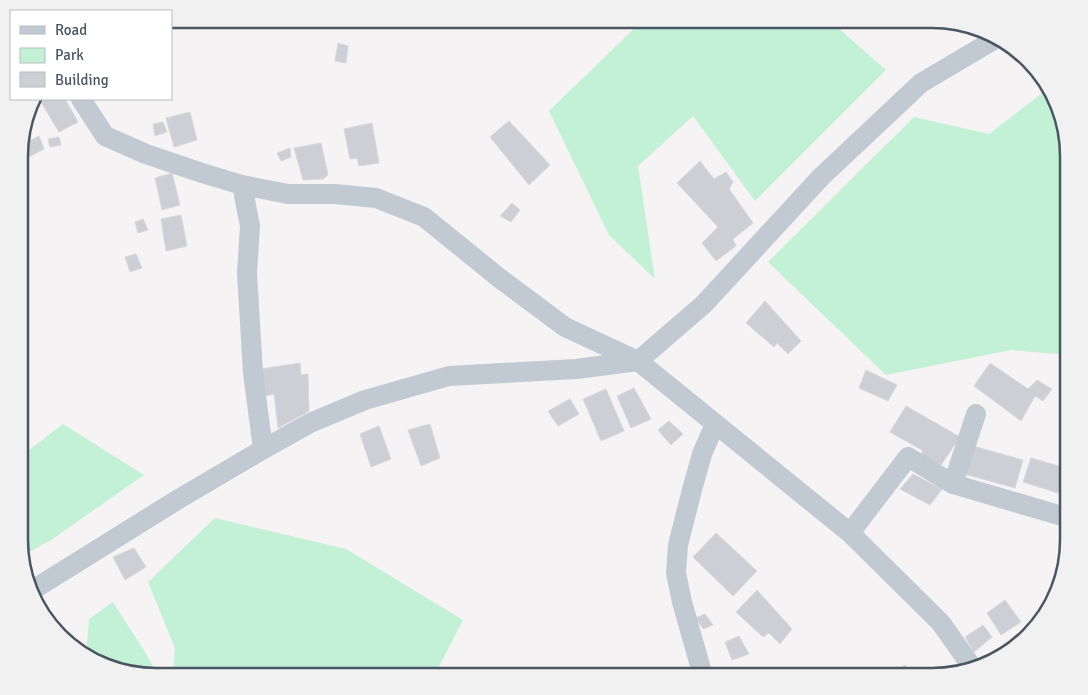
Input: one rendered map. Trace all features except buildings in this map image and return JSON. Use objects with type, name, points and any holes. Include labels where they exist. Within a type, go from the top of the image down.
[{"type":"street","points":[[37,587],[263,449],[310,423],[366,400],[449,376],[576,369],[638,361],[704,304],[821,177],[921,83],[991,42]]},
{"type":"street","points":[[82,100],[105,136],[146,154],[242,185],[288,194],[335,194],[376,198],[424,217],[498,277],[565,327],[638,361],[850,533],[941,623],[969,662]]},
{"type":"street","points":[[242,185],[250,226],[247,273],[248,292],[253,374],[263,449]]},
{"type":"street","points":[[953,484],[976,414]]},
{"type":"street","points":[[701,667],[676,573],[678,545],[692,490],[702,454],[714,424]]},
{"type":"street","points":[[850,533],[908,457],[953,484],[1060,515]]},
{"type":"green space","points":[[635,28],[838,28],[886,70],[755,201],[693,116],[638,166],[655,279],[609,235],[549,111]]},
{"type":"green space","points":[[1043,92],[1054,114],[1060,147],[1060,354],[1011,350],[886,375],[768,262],[914,117],[989,134]]},
{"type":"green space","points":[[63,424],[144,475],[51,540],[29,552],[28,451]]},
{"type":"green space","points":[[215,518],[346,549],[463,620],[438,668],[174,668],[175,648],[148,582]]},
{"type":"green space","points":[[113,602],[154,668],[114,661],[87,647],[89,619]]}]
